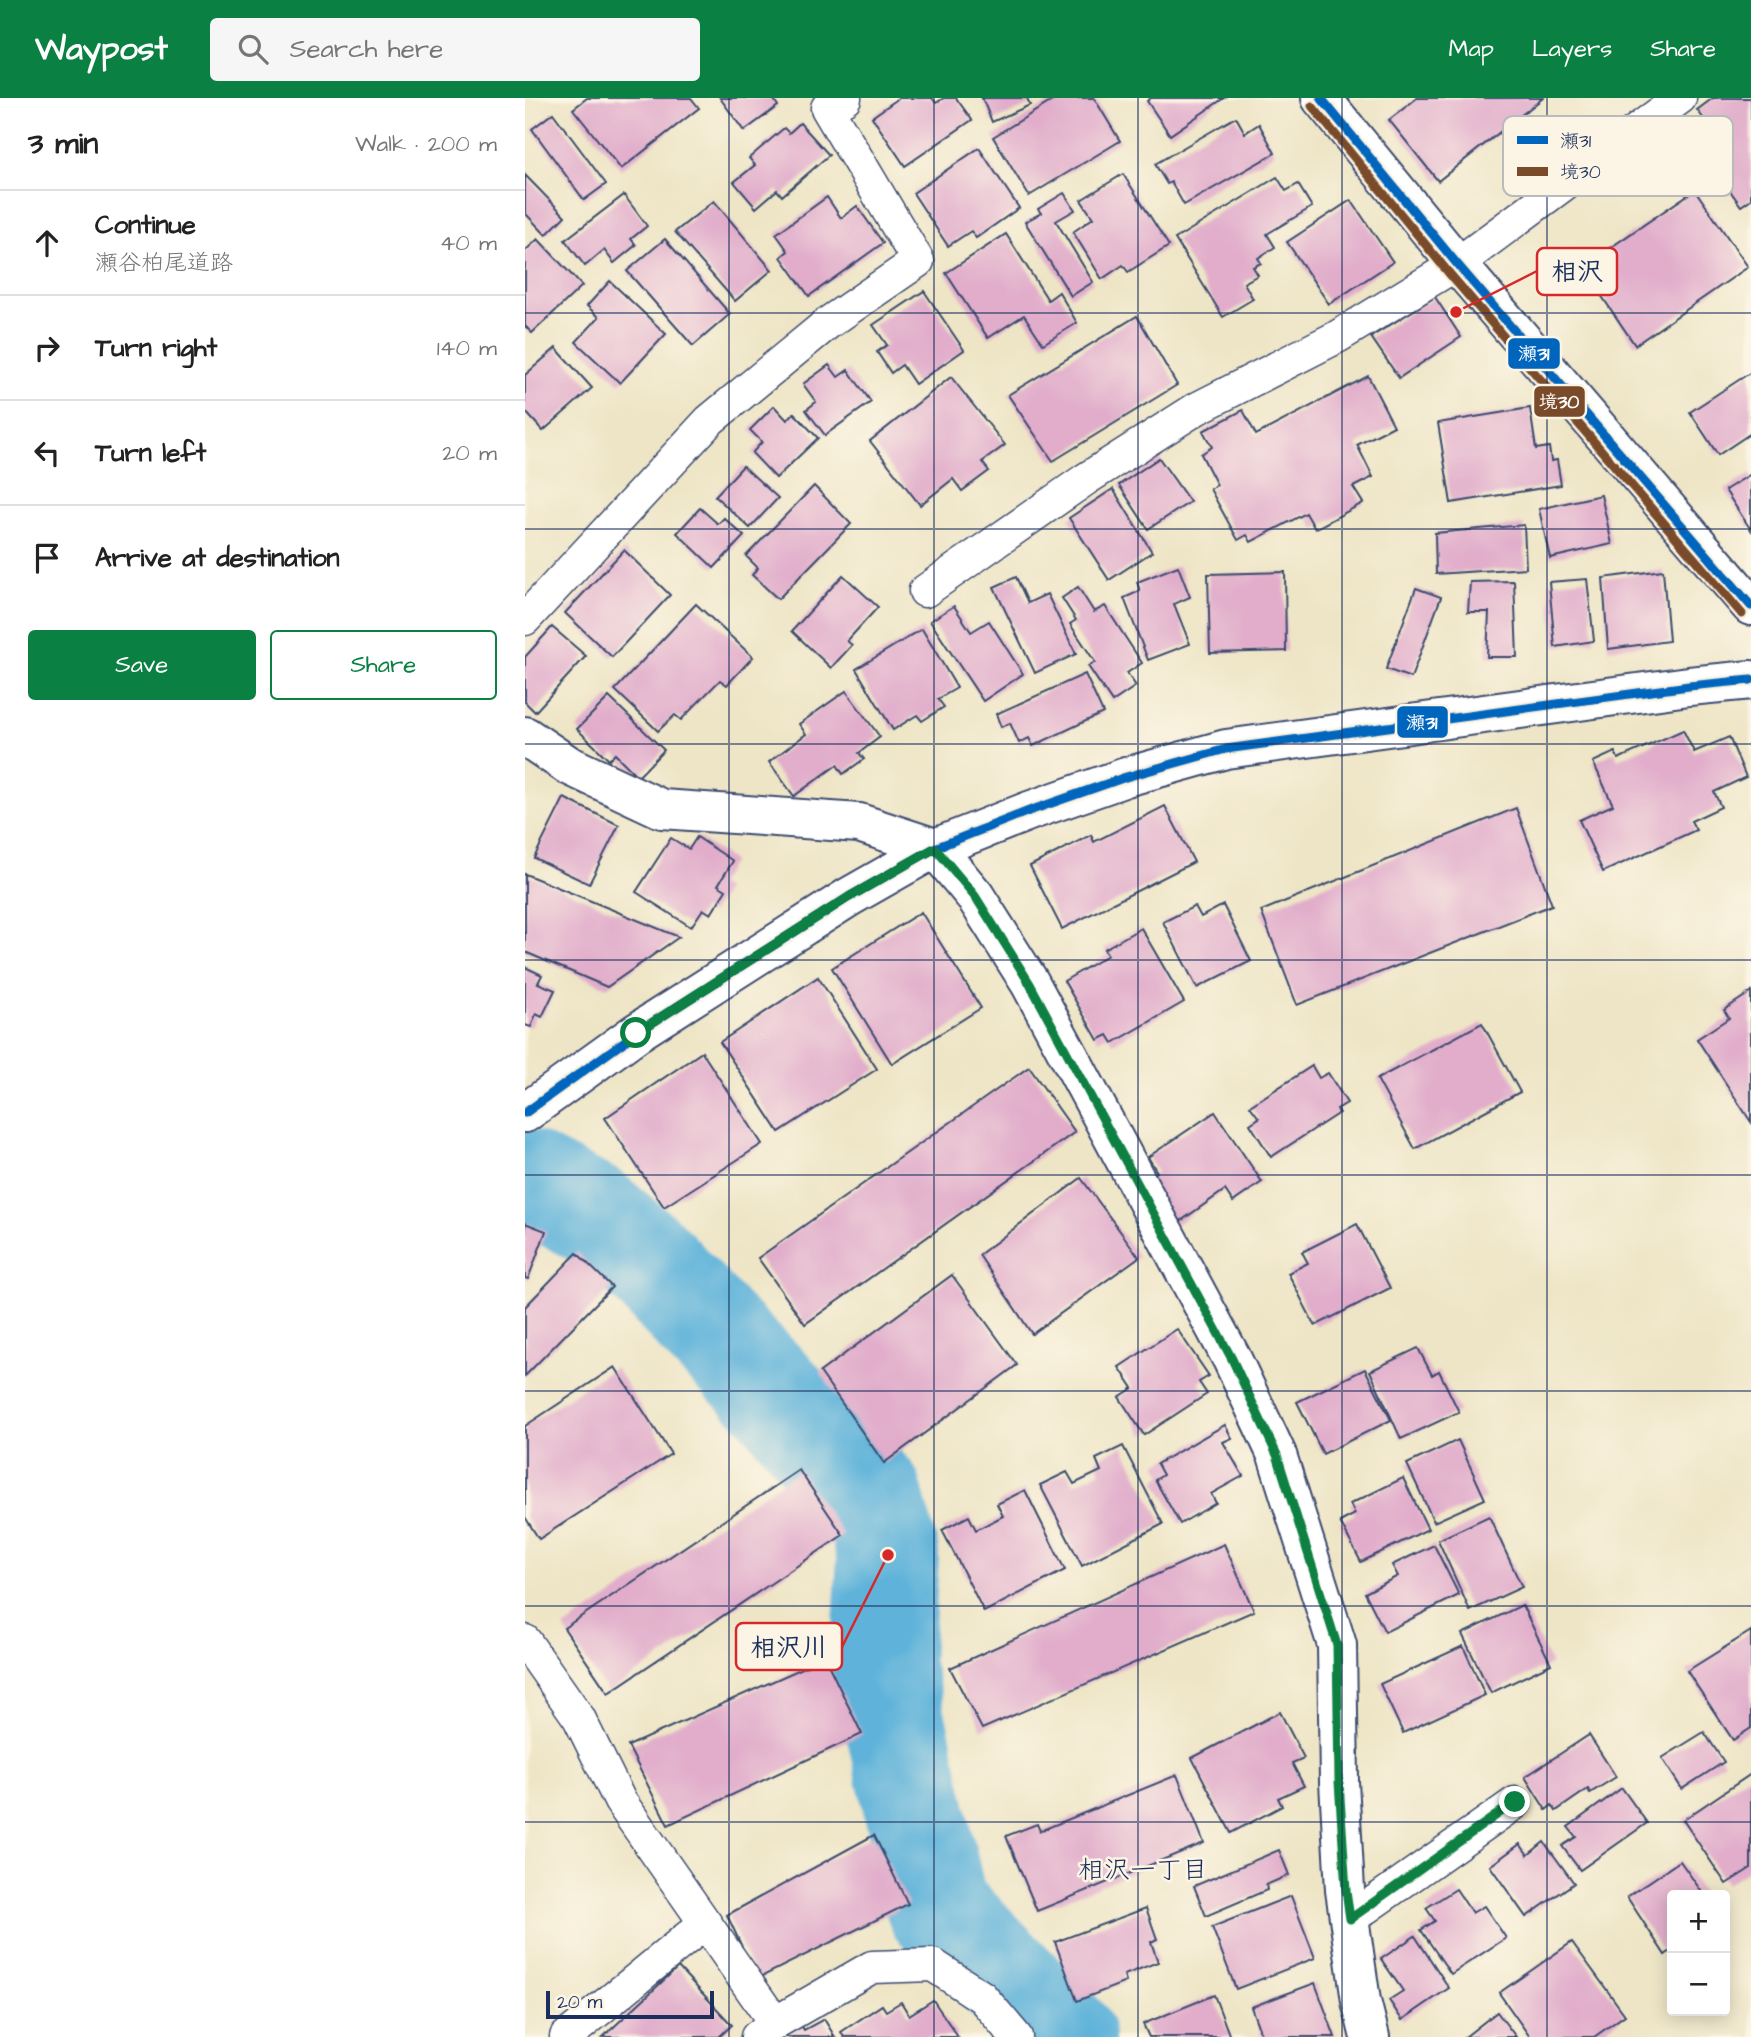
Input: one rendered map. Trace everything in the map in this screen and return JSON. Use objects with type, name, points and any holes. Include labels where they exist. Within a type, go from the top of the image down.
[{"type":"street","points":[[1321,98],[1457,264],[1751,606]]},
{"type":"street","points":[[525,1112],[636,1033],[849,897],[935,848],[1029,811],[1126,777],[1226,749],[1676,687],[1751,680]]},
{"type":"street","points":[[525,736],[568,765],[662,809],[859,823],[935,848],[975,896],[1030,984],[1232,1359],[1277,1455],[1337,1645],[1339,1782],[1346,1890],[1361,2001],[1370,2037]]},
{"type":"lane","points":[[525,619],[710,421],[828,323],[918,261],[827,108],[845,98]]},
{"type":"lane","points":[[1656,116],[1680,98]]},
{"type":"lane","points":[[925,591],[1086,479],[1196,410],[1337,337],[1457,264],[1548,196]]},
{"type":"lane","points":[[525,1641],[579,1718],[619,1801],[705,1923],[766,2030],[872,1967],[933,1965],[982,1997],[1016,2037]]},
{"type":"lane","points":[[1350,1919],[1515,1802]]},
{"type":"lane","points":[[566,2037],[705,1923]]},
{"type":"building","points":[[587,98],[691,98],[699,108],[621,169],[573,109]]},
{"type":"building","points":[[720,98],[773,98],[778,106],[744,131]]},
{"type":"building","points":[[899,98],[932,98],[936,103],[944,98],[956,98],[972,120],[905,166],[872,117]]},
{"type":"building","points":[[982,98],[1027,98],[1030,105],[992,122]]},
{"type":"building","points":[[1057,98],[1094,98],[1120,141],[1029,196],[993,137]]},
{"type":"building","points":[[1151,98],[1224,98],[1170,135],[1147,101]]},
{"type":"building","points":[[1417,98],[1543,98],[1520,116],[1503,116],[1503,130],[1438,181],[1389,120]]},
{"type":"building","points":[[1713,98],[1751,98],[1751,199],[1741,206],[1733,195],[1733,116],[1702,116],[1697,110]]},
{"type":"building","points":[[553,113],[606,184],[584,200],[532,129]]},
{"type":"building","points":[[1236,117],[1245,133],[1259,124],[1275,153],[1184,205],[1171,182],[1167,184],[1155,164]]},
{"type":"building","points":[[800,123],[829,155],[782,196],[777,190],[756,208],[734,182],[755,165],[749,158],[784,128],[789,133]]},
{"type":"building","points":[[979,148],[1019,208],[976,238],[971,231],[948,246],[913,193]]},
{"type":"building","points":[[1123,174],[1169,246],[1128,272],[1123,265],[1102,279],[1073,232],[1093,218],[1081,200]]},
{"type":"building","points":[[525,175],[565,216],[546,235],[525,213]]},
{"type":"building","points":[[1277,177],[1286,191],[1298,184],[1312,207],[1267,234],[1275,247],[1258,258],[1261,263],[1253,267],[1258,275],[1244,283],[1253,299],[1223,317],[1175,239]]},
{"type":"building","points":[[1064,193],[1075,210],[1056,221],[1093,282],[1071,296],[1025,222],[1041,213],[1038,209]]},
{"type":"building","points":[[624,195],[647,226],[631,239],[636,245],[614,263],[604,250],[585,266],[565,240]]},
{"type":"building","points":[[1686,196],[1699,196],[1748,267],[1635,345],[1582,267]]},
{"type":"building","points":[[827,197],[841,218],[857,206],[883,243],[809,296],[781,257],[788,251],[776,234]]},
{"type":"building","points":[[1351,200],[1393,262],[1329,304],[1287,242]]},
{"type":"building","points":[[714,201],[772,270],[735,301],[675,232]]},
{"type":"building","points":[[1006,234],[1048,300],[1059,292],[1077,323],[1043,344],[1024,315],[988,338],[946,273]]},
{"type":"building","points":[[538,239],[582,286],[532,333],[525,326],[525,251]]},
{"type":"building","points":[[665,239],[730,314],[693,346],[627,271]]},
{"type":"building","points":[[610,281],[666,334],[620,383],[576,342],[599,317],[587,306]]},
{"type":"building","points":[[924,291],[964,350],[915,384],[902,365],[891,373],[877,352],[887,345],[873,325]]},
{"type":"building","points":[[1435,297],[1461,337],[1399,378],[1371,337]]},
{"type":"building","points":[[1137,316],[1177,385],[1053,461],[1008,395]]},
{"type":"building","points":[[556,348],[592,388],[543,431],[525,411],[525,375]]},
{"type":"building","points":[[829,365],[838,377],[848,370],[871,402],[825,435],[806,410],[816,402],[803,384]]},
{"type":"building","points":[[1751,372],[1751,433],[1718,455],[1690,412]]},
{"type":"building","points":[[1368,376],[1394,426],[1357,445],[1373,477],[1353,487],[1363,503],[1315,529],[1306,513],[1251,542],[1247,535],[1238,540],[1210,489],[1217,485],[1201,454],[1212,447],[1203,431],[1243,410],[1256,435]]},
{"type":"building","points":[[951,377],[1005,445],[982,462],[989,471],[962,491],[953,479],[920,505],[870,441]]},
{"type":"building","points":[[774,406],[787,420],[794,413],[818,438],[776,478],[752,453],[762,442],[750,430]]},
{"type":"building","points":[[1530,408],[1536,449],[1549,447],[1551,461],[1557,460],[1561,485],[1451,503],[1438,423]]},
{"type":"building","points":[[1159,458],[1190,502],[1148,529],[1119,485]]},
{"type":"building","points":[[743,466],[778,498],[750,528],[715,496]]},
{"type":"building","points":[[1751,474],[1751,530],[1725,490]]},
{"type":"building","points":[[814,486],[851,524],[778,599],[752,575],[758,568],[746,556]]},
{"type":"building","points":[[1113,489],[1152,552],[1109,580],[1069,518]]},
{"type":"building","points":[[1601,495],[1612,544],[1550,558],[1539,509]]},
{"type":"building","points":[[700,508],[718,524],[724,518],[744,536],[714,568],[677,533]]},
{"type":"building","points":[[1524,525],[1526,568],[1436,574],[1435,533]]},
{"type":"building","points":[[624,550],[670,595],[612,657],[565,613]]},
{"type":"building","points":[[1178,566],[1190,597],[1174,604],[1190,644],[1148,660],[1124,598],[1140,591],[1137,582]]},
{"type":"building","points":[[1663,570],[1669,641],[1608,649],[1603,578]]},
{"type":"building","points":[[1285,572],[1286,651],[1210,653],[1208,574]]},
{"type":"building","points":[[843,575],[878,607],[847,641],[852,645],[831,668],[792,631]]},
{"type":"building","points":[[1016,577],[1028,603],[1047,594],[1076,654],[1035,673],[994,587]]},
{"type":"building","points":[[1587,579],[1594,641],[1555,647],[1549,582]]},
{"type":"building","points":[[1514,581],[1517,657],[1487,657],[1489,612],[1468,612],[1470,582]]},
{"type":"building","points":[[1078,587],[1094,612],[1105,606],[1142,663],[1127,673],[1136,686],[1112,702],[1088,666],[1095,662],[1070,624],[1076,620],[1062,598]]},
{"type":"building","points":[[1416,588],[1441,597],[1411,678],[1386,669]]},
{"type":"building","points":[[696,604],[753,657],[727,685],[720,680],[681,720],[675,715],[658,731],[615,690]]},
{"type":"building","points":[[954,606],[971,632],[989,621],[1023,674],[983,701],[930,621]]},
{"type":"building","points":[[552,627],[586,656],[535,712],[525,702],[525,657]]},
{"type":"building","points":[[922,629],[957,688],[938,699],[944,707],[922,721],[917,715],[893,730],[856,669]]},
{"type":"building","points":[[1085,674],[1103,713],[1033,746],[1029,738],[1019,743],[1010,723],[1001,727],[996,714]]},
{"type":"building","points":[[846,691],[880,737],[859,753],[864,759],[843,774],[837,765],[794,796],[769,762],[806,734],[799,724]]},
{"type":"building","points":[[609,697],[664,750],[638,777],[615,754],[609,760],[577,729]]},
{"type":"building","points":[[1683,730],[1694,752],[1729,737],[1746,777],[1714,792],[1721,807],[1691,821],[1696,830],[1603,872],[1579,820],[1613,805],[1593,762],[1615,752],[1618,759]]},
{"type":"building","points":[[564,798],[619,825],[589,884],[534,858]]},
{"type":"building","points":[[1165,806],[1194,862],[1062,929],[1030,866],[1091,835],[1094,842]]},
{"type":"building","points":[[1516,808],[1552,905],[1297,1005],[1261,911]]},
{"type":"building","points":[[697,837],[733,861],[718,885],[726,890],[711,914],[703,909],[691,927],[636,892],[671,838],[689,849]]},
{"type":"building","points":[[525,874],[679,937],[607,987],[525,952]]},
{"type":"building","points":[[1223,905],[1251,961],[1197,988],[1163,922],[1195,906],[1201,917]]},
{"type":"building","points":[[921,912],[981,1008],[892,1064],[832,968]]},
{"type":"building","points":[[1141,928],[1184,1002],[1113,1043],[1108,1035],[1098,1040],[1064,981],[1108,955],[1104,949]]},
{"type":"building","points":[[525,967],[542,975],[538,983],[555,990],[542,1017],[536,1014],[531,1027],[525,1025]]},
{"type":"building","points":[[818,977],[877,1069],[779,1132],[720,1042]]},
{"type":"building","points":[[1751,992],[1751,1122],[1697,1039],[1729,1018],[1724,1010]]},
{"type":"building","points":[[1482,1023],[1520,1092],[1415,1149],[1377,1079]]},
{"type":"building","points":[[702,1052],[762,1144],[664,1207],[605,1118]]},
{"type":"building","points":[[1312,1066],[1319,1078],[1328,1073],[1347,1103],[1337,1109],[1339,1113],[1271,1157],[1250,1124],[1259,1118],[1250,1106]]},
{"type":"building","points":[[1029,1067],[1075,1132],[805,1324],[758,1258]]},
{"type":"building","points":[[1215,1112],[1262,1182],[1233,1202],[1225,1190],[1175,1225],[1144,1181],[1157,1172],[1148,1157]]},
{"type":"building","points":[[1081,1178],[1139,1257],[1032,1334],[979,1255]]},
{"type":"building","points":[[525,1223],[546,1231],[528,1279],[525,1278]]},
{"type":"building","points":[[1357,1224],[1390,1288],[1315,1326],[1288,1273],[1308,1263],[1302,1252]]},
{"type":"building","points":[[577,1253],[612,1287],[525,1376],[525,1307]]},
{"type":"building","points":[[952,1275],[1017,1365],[884,1463],[820,1372]]},
{"type":"building","points":[[1177,1329],[1209,1376],[1199,1382],[1207,1394],[1144,1435],[1119,1397],[1133,1388],[1119,1367]]},
{"type":"building","points":[[1418,1348],[1432,1375],[1439,1371],[1459,1412],[1401,1439],[1370,1371]]},
{"type":"building","points":[[615,1367],[671,1454],[539,1539],[525,1517],[525,1426]]},
{"type":"building","points":[[1365,1369],[1391,1420],[1323,1454],[1297,1402]]},
{"type":"building","points":[[1225,1425],[1232,1438],[1223,1442],[1243,1476],[1211,1494],[1216,1503],[1180,1524],[1155,1480],[1163,1475],[1157,1464]]},
{"type":"building","points":[[1458,1440],[1485,1499],[1434,1522],[1407,1464]]},
{"type":"building","points":[[1123,1446],[1163,1524],[1082,1566],[1040,1485],[1067,1472],[1074,1484],[1101,1471],[1096,1459]]},
{"type":"building","points":[[799,1470],[843,1535],[608,1693],[564,1628]]},
{"type":"building","points":[[1403,1478],[1428,1529],[1361,1562],[1340,1522],[1355,1514],[1350,1504]]},
{"type":"building","points":[[1025,1490],[1065,1570],[984,1612],[942,1530],[969,1516],[976,1530],[1003,1516],[997,1504]]},
{"type":"building","points":[[1489,1516],[1522,1587],[1470,1611],[1438,1540]]},
{"type":"building","points":[[1224,1544],[1254,1611],[982,1729],[950,1668]]},
{"type":"building","points":[[1434,1545],[1459,1595],[1385,1632],[1365,1593],[1398,1576],[1392,1565]]},
{"type":"building","points":[[1522,1605],[1551,1664],[1491,1693],[1462,1634]]},
{"type":"building","points":[[1751,1631],[1751,1728],[1733,1740],[1687,1671]]},
{"type":"building","points":[[1463,1646],[1485,1695],[1403,1733],[1380,1684]]},
{"type":"building","points":[[825,1658],[862,1734],[668,1825],[628,1746]]},
{"type":"building","points":[[1280,1712],[1304,1758],[1292,1763],[1304,1786],[1278,1798],[1282,1806],[1231,1833],[1192,1758]]},
{"type":"building","points":[[1704,1732],[1724,1762],[1682,1789],[1662,1758]]},
{"type":"building","points":[[1589,1735],[1616,1777],[1590,1793],[1588,1789],[1556,1811],[1552,1805],[1546,1810],[1525,1777]]},
{"type":"building","points":[[1751,1774],[1751,1868],[1726,1884],[1683,1820]]},
{"type":"building","points":[[1177,1775],[1204,1843],[1037,1911],[1006,1836],[1037,1824],[1040,1831]]},
{"type":"building","points":[[1622,1788],[1647,1823],[1580,1870],[1562,1846],[1576,1837],[1568,1827]]},
{"type":"building","points":[[874,1835],[908,1904],[757,1979],[727,1915]]},
{"type":"building","points":[[1544,1842],[1574,1883],[1526,1917],[1490,1866],[1520,1844],[1528,1855]]},
{"type":"building","points":[[1279,1850],[1289,1875],[1266,1885],[1267,1890],[1206,1916],[1194,1886]]},
{"type":"building","points":[[1680,1861],[1700,1890],[1667,1890],[1665,1955],[1627,1897]]},
{"type":"building","points":[[1456,1889],[1472,1913],[1484,1906],[1506,1938],[1451,1974],[1421,1930],[1435,1921],[1426,1908]]},
{"type":"building","points":[[1291,1896],[1315,1958],[1236,1989],[1212,1927]]},
{"type":"building","points":[[1146,1908],[1157,1939],[1151,1942],[1158,1962],[1124,1975],[1126,1982],[1077,2001],[1055,1942]]},
{"type":"building","points":[[1415,1936],[1449,1988],[1402,2020],[1389,2000],[1403,1991],[1381,1959]]},
{"type":"building","points":[[1572,1942],[1625,2015],[1594,2037],[1530,2037],[1499,1993]]},
{"type":"building","points":[[678,1967],[732,2025],[719,2037],[603,2037]]},
{"type":"building","points":[[1315,1983],[1335,2037],[1262,2037],[1251,2007]]},
{"type":"building","points":[[1214,1995],[1230,2037],[1149,2037],[1143,2024]]},
{"type":"building","points":[[933,2000],[958,2037],[844,2037],[841,2032],[882,2005],[886,2011],[901,2002],[909,2015]]},
{"type":"building","points":[[1497,2012],[1516,2037],[1465,2037]]},
{"type":"building","points":[[824,2019],[835,2037],[783,2037],[801,2025],[804,2030]]},
{"type":"waterway","points":[[525,1180],[592,1214],[646,1259],[709,1328],[776,1395],[819,1446],[871,1493],[888,1555],[882,1663],[937,1907],[1064,2037]]},
{"type":"transit line","name":"瀬31","points":[[1321,98],[1457,264],[1751,606]]},
{"type":"transit line","name":"境30","points":[[1312,106],[1448,272],[1742,614]]},
{"type":"transit line","name":"瀬31","points":[[525,1113],[636,1033],[849,897],[935,848],[1029,811],[1126,777],[1226,749],[1689,686],[1751,680]]},
{"type":"place","name":"相沢","points":[[1456,312]]},
{"type":"place","name":"相沢川","points":[[888,1555]]},
{"type":"district","name":"相沢一丁目","points":[[1143,1869]]},
{"type":"route","points":[[636,1033],[849,897],[935,848],[975,896],[1030,984],[1232,1359],[1277,1455],[1337,1645],[1339,1782],[1350,1919],[1515,1802]]}]
